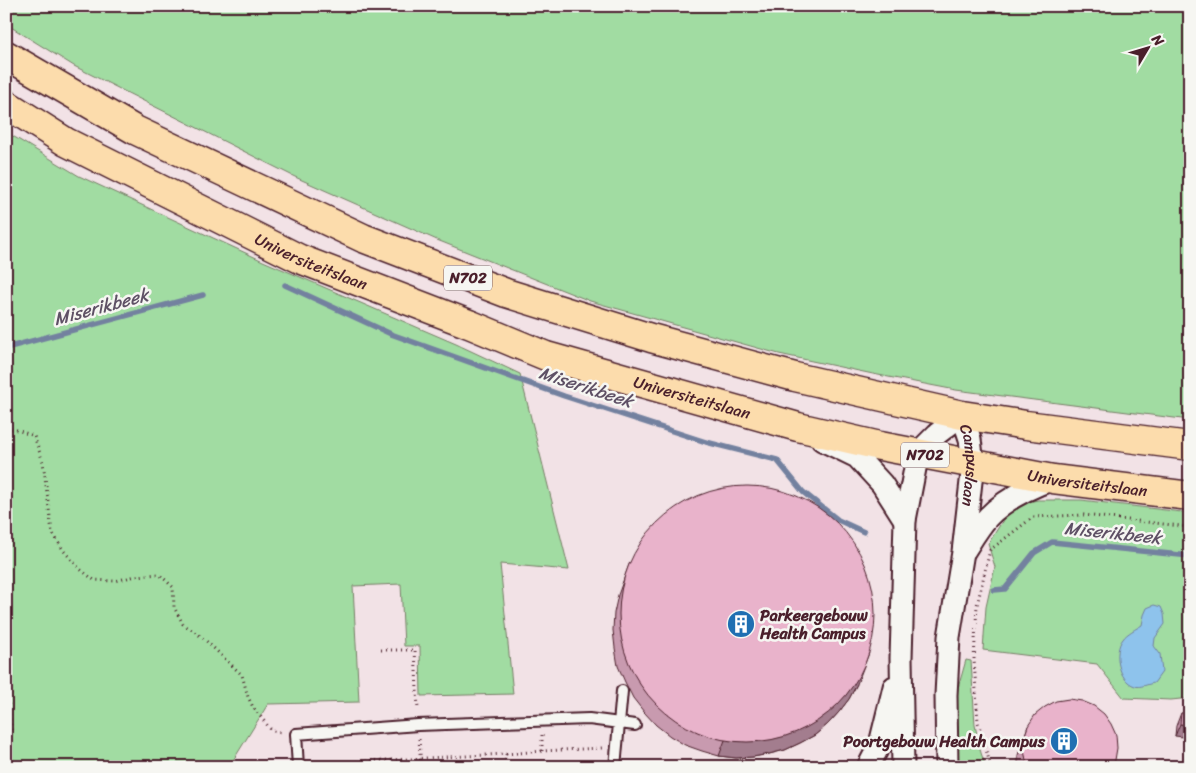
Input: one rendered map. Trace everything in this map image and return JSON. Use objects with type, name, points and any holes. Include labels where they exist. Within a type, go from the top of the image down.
[{"type":"highway","name":"N702","points":[[6,55],[135,130],[363,238],[506,293],[651,338],[786,374],[962,415],[1190,446]]},
{"type":"highway","name":"Universiteitslaan","points":[[6,104],[66,142],[300,259],[469,324],[546,356],[798,427],[880,446],[1053,479],[1190,496]]},
{"type":"street","name":"Campuslaan","points":[[918,453],[962,415],[970,439],[973,464],[963,552],[950,637],[946,695],[947,767]]},
{"type":"street","points":[[798,427],[856,457],[882,484],[905,520]]},
{"type":"street","points":[[903,767],[901,658],[905,520],[918,453]]},
{"type":"street","name":"Campuslaan","points":[[963,552],[988,516],[1032,486],[1053,479]]},
{"type":"street","points":[[868,767],[880,744],[901,658]]},
{"type":"lane","points":[[615,767],[622,691]]},
{"type":"lane","points":[[298,766],[296,734],[418,725],[589,719],[635,726]]},
{"type":"path","points":[[6,430],[14,429],[34,436],[43,462],[52,532],[80,570],[94,580],[115,581],[136,576],[159,574],[173,587],[174,607],[183,624],[202,637],[242,675],[253,707],[272,730],[296,734]]},
{"type":"path","points":[[990,767],[978,722],[974,659],[977,605],[990,550],[1033,517],[1084,515],[1190,527]]},
{"type":"path","points":[[381,650],[415,650],[421,767]]},
{"type":"path","points":[[6,669],[11,728],[9,767]]},
{"type":"path","points":[[298,766],[616,748]]},
{"type":"path","points":[[506,754],[506,767]]},
{"type":"green space","points":[[6,6],[1190,6],[1190,420],[956,390],[873,374],[779,354],[590,301],[437,240],[295,177],[74,66],[6,24]]},
{"type":"green space","points":[[6,132],[79,176],[263,261],[456,344],[520,374],[569,570],[500,564],[513,694],[421,696],[420,646],[404,646],[401,584],[353,586],[359,702],[268,704],[229,767],[6,767]]},
{"type":"green space","points":[[1038,500],[1081,500],[1190,513],[1190,698],[1171,700],[1124,698],[1097,664],[983,650],[986,607],[995,567],[988,544],[1005,517],[1022,503]]},
{"type":"green space","points":[[966,660],[971,661],[975,725],[986,767],[957,767],[954,725],[958,688]]},
{"type":"water","points":[[1154,605],[1161,607],[1164,614],[1165,624],[1155,638],[1154,646],[1160,654],[1162,672],[1154,683],[1137,686],[1129,683],[1121,672],[1118,651],[1125,637],[1142,625],[1147,608]]},
{"type":"building","name":"Parkeergebouw Health Campus","points":[[747,486],[784,492],[807,501],[828,515],[846,533],[865,565],[872,589],[875,614],[869,651],[860,674],[846,695],[828,713],[796,732],[772,739],[747,742],[710,736],[687,727],[666,713],[648,695],[629,663],[622,639],[619,614],[625,577],[634,554],[648,533],[666,515],[698,496],[722,489]]},
{"type":"building","name":"Poortgebouw Health Campus","points":[[1069,699],[1082,701],[1094,706],[1104,714],[1111,724],[1116,735],[1117,748],[1112,767],[1029,767],[1027,764],[1024,738],[1028,726],[1035,715],[1056,701]]},
{"type":"building","points":[[1181,713],[1190,714],[1190,725],[1180,724]]},
{"type":"waterway","name":"Miserikbeek","points":[[285,285],[391,334],[564,396],[706,442],[777,460],[803,492],[838,520],[864,532]]},
{"type":"waterway","name":"Miserikbeek","points":[[6,348],[203,295]]},
{"type":"waterway","name":"Miserikbeek","points":[[994,590],[1005,589],[1034,553],[1052,542],[1190,556]]},
{"type":"place","name":"Parkeergebouw Health Campus","points":[[741,624]]},
{"type":"place","name":"Poortgebouw Health Campus","points":[[1064,741]]}]
